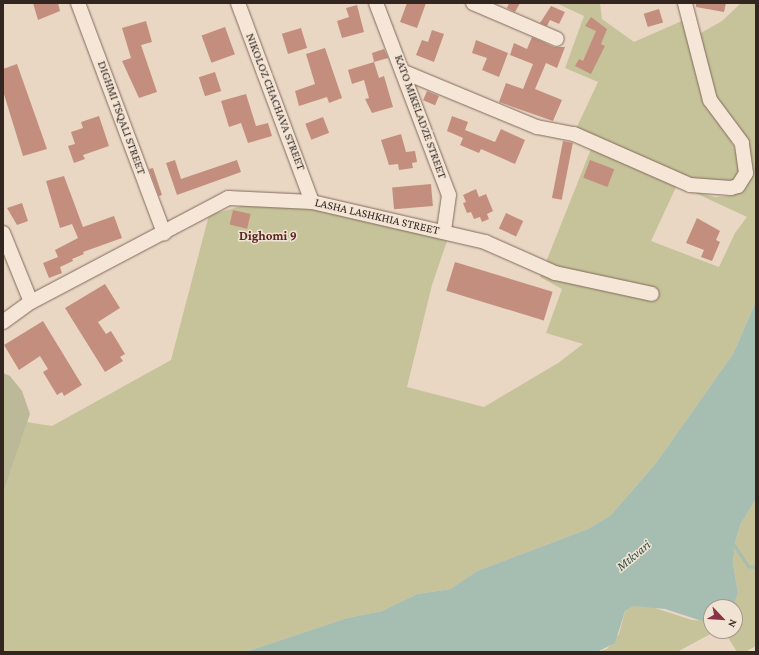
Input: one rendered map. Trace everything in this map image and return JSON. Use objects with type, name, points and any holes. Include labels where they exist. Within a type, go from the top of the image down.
[{"type":"street","name":"DIGHMI TSQALI STREET","points":[[78,3],[164,233]]},
{"type":"street","name":"NIKOLOZ CHACHAVA STREET","points":[[238,3],[312,202]]},
{"type":"street","name":"KATO MIKELADZE STREET","points":[[376,3],[404,72],[449,195],[444,232]]},
{"type":"street","points":[[473,3],[557,39]]},
{"type":"street","points":[[404,72],[537,127],[574,134],[690,186],[731,188],[738,186],[746,173],[742,143],[710,100],[685,3]]},
{"type":"street","name":"LASHA LASHKHIA STREET","points":[[3,322],[31,302],[228,198],[312,202],[485,242],[555,273],[652,294]]},
{"type":"street","points":[[3,233],[31,302]]},
{"type":"shaded area","points":[[556,3],[600,3],[602,19],[634,42],[684,20],[740,163],[742,170],[736,183],[707,185],[575,131],[598,82],[565,68],[584,16]]},
{"type":"shaded area","points":[[741,3],[756,3],[756,301],[733,354],[656,463],[611,515],[588,529],[477,571],[450,589],[417,594],[382,611],[347,618],[245,652],[3,652],[3,494],[27,422],[52,426],[171,360],[209,215],[242,206],[317,206],[447,241],[432,285],[407,387],[484,407],[558,363],[583,344],[546,333],[562,289],[540,277],[591,149],[677,185],[651,241],[719,267],[735,233],[747,217],[691,191],[715,197],[729,196],[741,191],[749,180],[717,99],[699,34],[722,21]]},
{"type":"shaded area","points":[[3,373],[10,376],[22,391],[30,414],[3,494]]},
{"type":"shaded area","points":[[756,499],[756,646],[745,652],[737,652],[729,639],[743,639],[743,599],[736,599],[738,593],[733,564],[735,543],[740,525]]},
{"type":"shaded area","points":[[634,606],[649,606],[692,620],[703,621],[703,638],[677,652],[597,652],[607,649],[619,634],[625,611]]},
{"type":"water","name":"Mtkvari","points":[[756,301],[756,499],[740,525],[735,543],[733,564],[738,593],[736,599],[703,599],[703,621],[665,609],[634,606],[625,611],[615,643],[597,652],[245,652],[347,618],[382,611],[417,594],[450,589],[477,571],[588,529],[611,515],[656,463],[733,354]]},
{"type":"building","points":[[33,3],[58,3],[60,11],[38,20]]},
{"type":"building","points":[[407,3],[426,3],[417,28],[400,22]]},
{"type":"building","points":[[509,3],[520,3],[515,12],[507,8]]},
{"type":"building","points":[[696,3],[726,3],[724,12],[696,7]]},
{"type":"building","points":[[357,5],[364,32],[342,38],[337,21],[349,17],[346,8]]},
{"type":"building","points":[[551,6],[565,12],[559,24],[550,20],[547,26],[540,23]]},
{"type":"building","points":[[659,9],[663,22],[648,27],[644,14]]},
{"type":"building","points":[[591,17],[607,29],[601,44],[605,46],[591,74],[575,66],[579,59],[583,61],[596,31],[585,26]]},
{"type":"building","points":[[146,21],[152,42],[141,45],[157,92],[139,98],[122,61],[131,58],[122,28]]},
{"type":"building","points":[[225,27],[235,54],[211,63],[202,36]]},
{"type":"building","points":[[301,28],[307,48],[288,54],[282,34]]},
{"type":"building","points":[[432,30],[444,34],[434,62],[416,55],[422,40],[428,42]]},
{"type":"building","points":[[532,37],[554,47],[565,47],[557,68],[546,63],[535,89],[562,100],[553,121],[499,102],[506,83],[523,89],[533,64],[510,55],[514,43],[527,49]]},
{"type":"building","points":[[476,40],[508,53],[499,77],[482,70],[487,58],[472,53]]},
{"type":"building","points":[[325,48],[342,98],[329,103],[327,97],[299,106],[295,91],[315,84],[306,54]]},
{"type":"building","points":[[384,49],[388,58],[374,62],[372,53]]},
{"type":"building","points":[[374,62],[379,78],[384,76],[393,107],[372,113],[365,99],[369,98],[364,80],[352,84],[348,70]]},
{"type":"building","points":[[17,64],[47,149],[23,156],[3,91],[3,69]]},
{"type":"building","points":[[215,72],[221,91],[205,96],[199,77]]},
{"type":"building","points":[[427,91],[439,96],[435,105],[423,100]]},
{"type":"building","points":[[246,94],[256,126],[268,123],[272,136],[248,143],[241,123],[229,127],[221,101]]},
{"type":"building","points":[[99,116],[109,146],[83,155],[85,159],[74,163],[68,146],[75,144],[71,132],[83,128],[81,122]]},
{"type":"building","points":[[452,116],[468,122],[465,130],[495,142],[501,129],[525,140],[515,164],[481,149],[479,153],[460,145],[463,138],[447,131]]},
{"type":"building","points":[[323,117],[329,133],[311,140],[305,124]]},
{"type":"building","points":[[401,134],[406,152],[415,151],[417,162],[412,163],[413,168],[399,170],[398,164],[389,165],[381,140]]},
{"type":"building","points":[[563,141],[573,143],[562,200],[552,198]]},
{"type":"building","points":[[175,160],[181,179],[237,160],[241,172],[177,195],[166,163]]},
{"type":"building","points":[[590,160],[614,169],[607,187],[583,178]]},
{"type":"building","points":[[153,168],[162,195],[159,196],[149,169]]},
{"type":"building","points":[[64,176],[83,227],[114,216],[122,238],[83,252],[84,254],[72,259],[73,261],[60,267],[62,273],[49,278],[43,263],[58,257],[55,250],[78,238],[72,224],[60,228],[46,181]]},
{"type":"building","points":[[431,184],[433,206],[394,209],[392,187]]},
{"type":"building","points":[[476,189],[479,197],[486,194],[493,211],[487,214],[489,219],[482,222],[480,217],[474,219],[471,212],[467,213],[463,203],[466,202],[463,195]]},
{"type":"building","points":[[22,203],[28,221],[17,225],[7,208]]},
{"type":"building","points":[[233,210],[251,214],[247,229],[230,225]]},
{"type":"building","points":[[506,213],[523,221],[516,236],[499,228]]},
{"type":"building","points":[[697,218],[720,231],[716,240],[720,242],[712,261],[701,257],[704,250],[686,243]]},
{"type":"building","points":[[455,262],[553,292],[544,321],[446,291]]},
{"type":"building","points":[[105,284],[120,308],[98,322],[106,334],[111,331],[125,354],[120,357],[123,361],[105,372],[65,308]]},
{"type":"building","points":[[43,321],[82,385],[64,396],[62,392],[57,395],[43,372],[48,369],[40,356],[19,370],[4,345]]},
{"type":"waterway","points":[[732,541],[748,566],[756,567]]},
{"type":"district","name":"Dighomi 9","points":[[268,236]]}]
